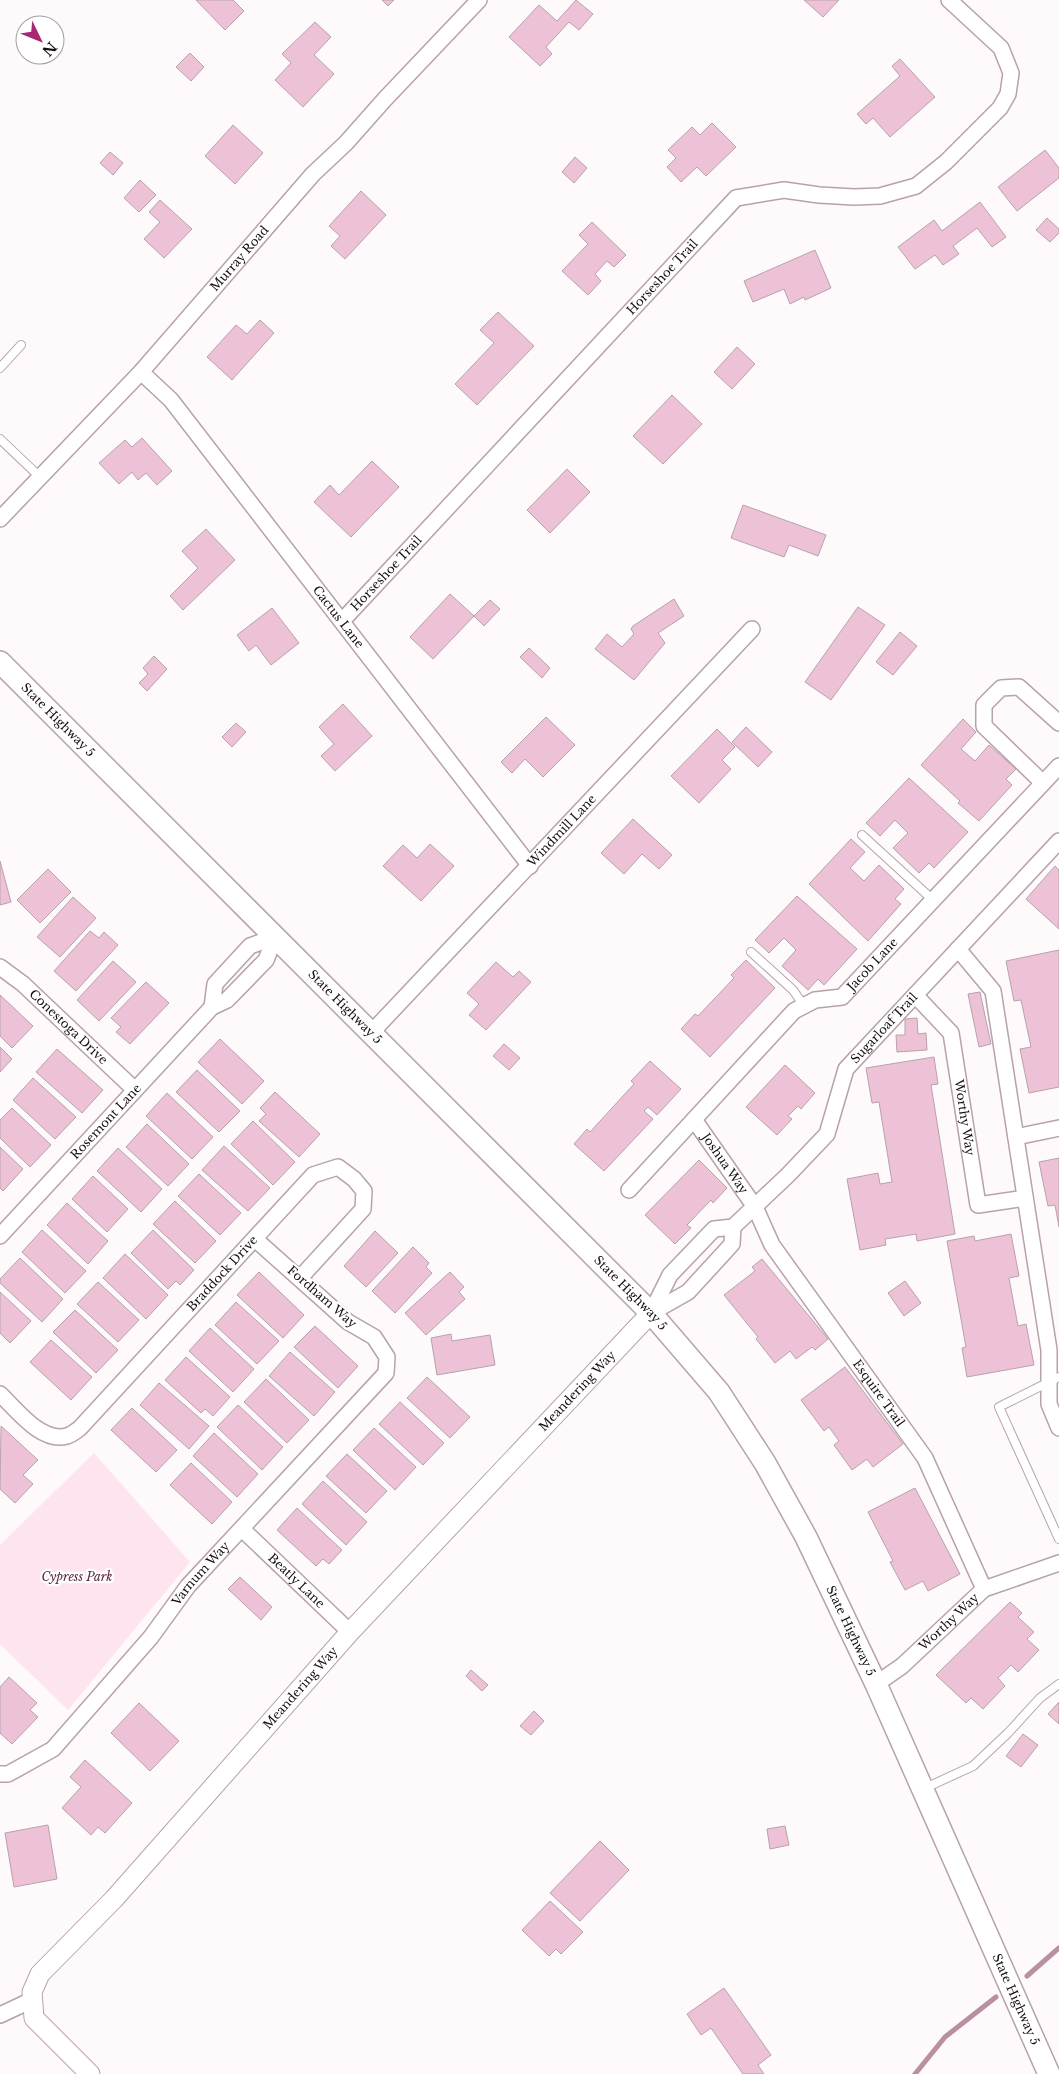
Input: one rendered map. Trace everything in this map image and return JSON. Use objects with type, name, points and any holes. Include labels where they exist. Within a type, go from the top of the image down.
[{"type":"main road","name":"State Highway 5","points":[[0,662],[651,1313],[719,1392],[765,1463],[806,1537],[876,1684],[921,1790],[1049,2074]]},
{"type":"street","name":"Murray Road","points":[[0,519],[141,372],[313,174],[346,143],[479,0]]},
{"type":"street","name":"Horseshoe Trail","points":[[342,621],[736,198],[784,190],[819,195],[880,196],[916,186],[946,162],[1000,108],[1008,94],[1011,73],[1001,48],[949,0]]},
{"type":"street","name":"Cactus Lane","points":[[141,372],[171,400],[530,866]]},
{"type":"street","name":"Windmill Lane","points":[[371,1033],[752,629]]},
{"type":"street","points":[[1043,783],[984,726],[984,705],[1001,688],[1019,687],[1059,723]]},
{"type":"street","name":"Jacob Lane","points":[[628,1190],[794,1011],[815,1000],[842,997],[1059,768]]},
{"type":"street","name":"Sugarloaf Trail","points":[[651,1313],[670,1275],[714,1229],[732,1226],[754,1207],[827,1134],[846,1069],[1059,841]]},
{"type":"street","name":"Rosemont Lane","points":[[0,1236],[212,1006],[227,1000],[266,960],[275,938]]},
{"type":"street","points":[[212,1006],[215,984],[250,946],[275,938]]},
{"type":"street","points":[[958,949],[993,991],[1054,1379],[1048,1404],[1059,1428]]},
{"type":"street","name":"Conestoga Drive","points":[[0,967],[23,984],[135,1090]]},
{"type":"street","name":"Worthy Way","points":[[914,996],[951,1033],[978,1205],[1025,1198]]},
{"type":"street","name":"Joshua Way","points":[[694,1121],[754,1207]]},
{"type":"street","points":[[1016,1137],[1059,1128]]},
{"type":"street","name":"Braddock Drive","points":[[0,1394],[37,1428],[52,1436],[68,1436],[80,1428],[313,1175],[338,1167],[354,1179],[364,1191],[363,1209],[300,1278]]},
{"type":"street","name":"Esquire Trail","points":[[754,1207],[772,1245],[924,1458],[984,1589]]},
{"type":"street","points":[[651,1313],[688,1292],[732,1244],[732,1226]]},
{"type":"street","name":"Fordham Way","points":[[255,1239],[348,1322],[374,1337],[387,1357]]},
{"type":"street","name":"Meandering Way","points":[[32,2000],[32,1992],[40,1974],[114,1899],[350,1632],[651,1313]]},
{"type":"street","name":"Varnum Way","points":[[0,1774],[8,1774],[53,1749],[151,1637],[188,1586],[386,1373],[387,1357]]},
{"type":"street","name":"Beatly Lane","points":[[242,1529],[350,1632]]},
{"type":"street","name":"Worthy Way","points":[[876,1684],[915,1655],[984,1589],[1059,1563]]},
{"type":"street","points":[[0,2015],[32,2000],[34,2018],[41,2027],[62,2045],[90,2074]]},
{"type":"lane","points":[[0,368],[21,345]]},
{"type":"lane","points":[[0,439],[40,477]]},
{"type":"lane","points":[[862,835],[933,900]]},
{"type":"lane","points":[[751,952],[793,990],[804,1006]]},
{"type":"lane","points":[[1054,1379],[999,1407],[1059,1538]]},
{"type":"lane","points":[[921,1790],[972,1766],[1008,1733],[1040,1698],[1059,1684]]},
{"type":"green space","name":"Cypress Park","points":[[94,1453],[190,1562],[68,1710],[0,1644],[0,1545]]},
{"type":"building","points":[[196,0],[233,0],[244,11],[225,30]]},
{"type":"building","points":[[382,0],[394,0],[388,6]]},
{"type":"building","points":[[576,0],[593,14],[579,30],[569,22],[546,47],[552,54],[540,66],[509,37],[539,5],[557,21]]},
{"type":"building","points":[[804,0],[839,0],[823,17]]},
{"type":"building","points":[[315,22],[331,37],[314,55],[334,74],[303,107],[275,80],[291,63],[282,54]]},
{"type":"building","points":[[190,53],[204,67],[191,81],[176,67]]},
{"type":"building","points":[[900,59],[935,97],[890,137],[873,118],[866,124],[857,114],[900,76],[892,66]]},
{"type":"building","points":[[712,123],[736,147],[706,176],[697,167],[681,182],[667,167],[676,158],[668,150],[692,127],[700,135]]},
{"type":"building","points":[[233,125],[263,153],[235,184],[205,156]]},
{"type":"building","points":[[1045,150],[1059,168],[1059,178],[1017,211],[998,187]]},
{"type":"building","points":[[110,152],[123,163],[113,175],[100,163]]},
{"type":"building","points":[[575,157],[587,168],[574,183],[562,172]]},
{"type":"building","points":[[140,180],[156,195],[139,212],[124,198]]},
{"type":"building","points":[[361,191],[386,215],[345,259],[331,246],[340,236],[329,226]]},
{"type":"building","points":[[160,200],[192,229],[164,258],[144,239],[160,222],[149,212]]},
{"type":"building","points":[[980,202],[1006,237],[992,247],[977,228],[953,246],[959,254],[943,265],[935,255],[915,269],[898,247],[934,220],[942,231]]},
{"type":"building","points":[[1047,218],[1059,229],[1059,233],[1050,242],[1036,230]]},
{"type":"building","points":[[592,222],[626,255],[614,267],[607,261],[595,274],[601,281],[588,295],[562,271],[588,244],[579,235]]},
{"type":"building","points":[[815,250],[831,288],[805,300],[804,297],[790,304],[784,289],[753,302],[744,281]]},
{"type":"building","points":[[498,312],[534,346],[477,405],[455,384],[494,343],[480,330]]},
{"type":"building","points":[[260,320],[274,333],[232,380],[207,357],[236,325],[247,334]]},
{"type":"building","points":[[737,347],[755,364],[732,389],[714,372]]},
{"type":"building","points":[[672,395],[702,424],[663,464],[633,436]]},
{"type":"building","points":[[142,438],[172,471],[157,485],[146,473],[138,480],[132,472],[119,484],[99,463],[125,440],[132,447]]},
{"type":"building","points":[[372,461],[399,487],[351,537],[314,502],[330,485],[339,495]]},
{"type":"building","points":[[567,469],[590,492],[550,533],[527,510]]},
{"type":"building","points":[[743,505],[826,535],[818,556],[789,545],[784,557],[731,538]]},
{"type":"building","points":[[206,529],[235,560],[183,610],[170,596],[198,568],[182,551]]},
{"type":"building","points":[[450,594],[474,616],[433,659],[410,637]]},
{"type":"building","points":[[674,599],[684,616],[658,633],[665,643],[634,680],[595,649],[607,634],[622,647],[634,634],[631,629],[633,626]]},
{"type":"building","points":[[490,600],[500,609],[484,626],[474,616]]},
{"type":"building","points":[[858,607],[885,625],[831,700],[805,682]]},
{"type":"building","points":[[272,608],[299,643],[271,665],[256,645],[249,651],[237,635]]},
{"type":"building","points":[[900,632],[917,646],[893,675],[876,662]]},
{"type":"building","points":[[529,648],[550,668],[542,678],[520,657]]},
{"type":"building","points":[[154,656],[167,669],[147,691],[139,683],[148,674],[143,668]]},
{"type":"building","points":[[343,704],[372,736],[335,771],[321,756],[334,744],[319,727]]},
{"type":"building","points":[[546,717],[575,745],[543,777],[525,759],[512,773],[501,762]]},
{"type":"building","points":[[963,719],[976,732],[961,749],[975,761],[989,745],[1016,769],[1006,779],[1012,785],[979,821],[958,803],[960,801],[921,765]]},
{"type":"building","points":[[236,723],[246,732],[232,747],[222,737]]},
{"type":"building","points":[[746,727],[772,752],[758,767],[732,742]]},
{"type":"building","points":[[717,729],[735,747],[722,760],[731,769],[699,803],[671,776]]},
{"type":"building","points":[[909,778],[968,832],[934,868],[929,863],[919,873],[893,848],[908,833],[895,820],[880,836],[866,823]]},
{"type":"building","points":[[633,819],[672,855],[659,869],[642,854],[624,874],[601,853]]},
{"type":"building","points":[[851,839],[865,852],[850,868],[864,881],[879,865],[904,889],[895,899],[901,904],[868,941],[809,884]]},
{"type":"building","points":[[430,844],[454,866],[421,901],[383,866],[403,845],[417,858]]},
{"type":"building","points":[[0,861],[11,902],[0,905]]},
{"type":"building","points":[[1055,866],[1059,870],[1059,929],[1026,899]]},
{"type":"building","points":[[48,869],[71,892],[40,923],[17,900]]},
{"type":"building","points":[[797,896],[857,949],[824,985],[818,979],[808,990],[782,966],[796,950],[784,938],[769,953],[755,940]]},
{"type":"building","points":[[73,897],[96,918],[60,957],[37,937]]},
{"type":"building","points":[[90,931],[99,938],[104,932],[118,945],[76,991],[54,971]]},
{"type":"building","points":[[1059,950],[1059,1087],[1029,1093],[1020,1049],[1031,1047],[1021,1000],[1014,1001],[1006,961]]},
{"type":"building","points":[[746,960],[775,988],[710,1057],[681,1029],[695,1014],[698,1016],[734,978],[731,975]]},
{"type":"building","points":[[113,961],[136,982],[99,1021],[77,1000]]},
{"type":"building","points":[[496,962],[513,977],[519,971],[531,982],[486,1030],[469,1015],[479,1004],[467,993]]},
{"type":"building","points":[[146,982],[169,1003],[130,1044],[116,1032],[121,1027],[111,1018]]},
{"type":"building","points":[[980,992],[991,1044],[979,1047],[968,994]]},
{"type":"building","points":[[0,995],[33,1026],[12,1048],[0,1036]]},
{"type":"building","points":[[917,1018],[918,1034],[926,1033],[927,1050],[897,1052],[896,1035],[905,1035],[905,1019]]},
{"type":"building","points":[[220,1039],[264,1081],[242,1104],[198,1062]]},
{"type":"building","points":[[504,1044],[520,1058],[509,1070],[493,1056]]},
{"type":"building","points":[[0,1047],[12,1059],[0,1072]]},
{"type":"building","points":[[57,1049],[103,1090],[82,1113],[36,1072]]},
{"type":"building","points":[[934,1057],[938,1084],[931,1085],[955,1234],[917,1241],[916,1234],[885,1239],[886,1245],[860,1250],[847,1179],[878,1173],[880,1184],[892,1182],[879,1102],[872,1103],[866,1068]]},
{"type":"building","points":[[650,1061],[681,1089],[657,1115],[648,1107],[644,1111],[653,1119],[604,1171],[574,1144],[587,1129],[590,1132],[634,1084],[631,1081]]},
{"type":"building","points":[[785,1065],[815,1093],[801,1109],[798,1106],[788,1116],[792,1119],[777,1135],[746,1107]]},
{"type":"building","points":[[197,1070],[240,1111],[219,1132],[176,1092]]},
{"type":"building","points":[[33,1078],[76,1117],[55,1139],[13,1100]]},
{"type":"building","points":[[275,1092],[320,1134],[299,1157],[259,1121],[266,1114],[260,1108]]},
{"type":"building","points":[[167,1093],[213,1137],[192,1159],[146,1116]]},
{"type":"building","points":[[12,1108],[51,1145],[30,1167],[0,1138],[0,1120]]},
{"type":"building","points":[[253,1121],[295,1162],[273,1185],[231,1144]]},
{"type":"building","points":[[147,1124],[189,1164],[168,1186],[126,1147]]},
{"type":"building","points":[[224,1146],[270,1188],[248,1211],[202,1170]]},
{"type":"building","points":[[0,1147],[23,1169],[3,1191],[0,1188]]},
{"type":"building","points":[[118,1148],[162,1189],[141,1212],[97,1171]]},
{"type":"building","points":[[1059,1158],[1059,1227],[1055,1205],[1048,1206],[1039,1162]]},
{"type":"building","points":[[699,1160],[727,1188],[713,1203],[711,1200],[687,1225],[691,1228],[675,1244],[645,1215]]},
{"type":"building","points":[[199,1174],[241,1213],[220,1235],[178,1196]]},
{"type":"building","points":[[93,1176],[128,1209],[107,1232],[72,1199]]},
{"type":"building","points":[[175,1201],[216,1241],[195,1263],[153,1224]]},
{"type":"building","points":[[67,1203],[108,1241],[88,1264],[47,1225]]},
{"type":"building","points":[[42,1230],[86,1271],[65,1293],[22,1252]]},
{"type":"building","points":[[153,1230],[194,1270],[180,1285],[176,1281],[168,1289],[131,1253]]},
{"type":"building","points":[[375,1231],[398,1253],[366,1287],[344,1266]]},
{"type":"building","points":[[1011,1234],[1019,1276],[1009,1278],[1018,1326],[1026,1324],[1034,1365],[967,1377],[962,1348],[966,1347],[947,1241],[974,1236],[975,1241]]},
{"type":"building","points":[[413,1247],[429,1263],[426,1267],[432,1273],[395,1313],[372,1291]]},
{"type":"building","points":[[125,1254],[168,1295],[146,1319],[103,1278]]},
{"type":"building","points":[[20,1258],[63,1299],[42,1322],[0,1283],[0,1279]]},
{"type":"building","points":[[762,1259],[828,1339],[815,1350],[812,1347],[796,1359],[790,1351],[775,1363],[756,1339],[758,1337],[724,1295],[755,1271],[752,1267]]},
{"type":"building","points":[[259,1272],[304,1315],[283,1338],[237,1295]]},
{"type":"building","points":[[450,1272],[464,1287],[459,1292],[465,1299],[426,1335],[405,1313]]},
{"type":"building","points":[[905,1281],[921,1303],[904,1316],[888,1293]]},
{"type":"building","points":[[98,1282],[139,1320],[118,1342],[77,1304]]},
{"type":"building","points":[[0,1292],[31,1321],[10,1343],[0,1333]]},
{"type":"building","points":[[236,1302],[279,1341],[257,1364],[215,1325]]},
{"type":"building","points":[[75,1310],[118,1350],[96,1373],[53,1332]]},
{"type":"building","points":[[315,1326],[358,1366],[338,1388],[294,1347]]},
{"type":"building","points":[[210,1328],[254,1369],[233,1392],[189,1351]]},
{"type":"building","points":[[451,1334],[452,1341],[490,1335],[495,1365],[437,1375],[431,1338]]},
{"type":"building","points":[[51,1340],[92,1377],[71,1400],[30,1362]]},
{"type":"building","points":[[290,1352],[335,1392],[314,1416],[269,1376]]},
{"type":"building","points":[[186,1357],[230,1397],[213,1416],[205,1409],[201,1413],[165,1380]]},
{"type":"building","points":[[845,1367],[903,1444],[873,1467],[867,1459],[852,1470],[834,1445],[839,1441],[829,1427],[824,1431],[801,1400]]},
{"type":"building","points":[[427,1377],[470,1417],[450,1438],[407,1398]]},
{"type":"building","points":[[266,1379],[309,1420],[287,1443],[244,1402]]},
{"type":"building","points":[[159,1383],[209,1426],[189,1449],[140,1405]]},
{"type":"building","points":[[400,1402],[444,1443],[423,1465],[379,1424]]},
{"type":"building","points":[[238,1405],[283,1447],[262,1470],[217,1427]]},
{"type":"building","points":[[132,1408],[177,1450],[156,1472],[111,1430]]},
{"type":"building","points":[[1,1426],[38,1460],[23,1475],[33,1484],[15,1503],[0,1489]]},
{"type":"building","points":[[374,1428],[416,1467],[395,1490],[353,1450]]},
{"type":"building","points":[[214,1433],[258,1474],[237,1497],[193,1456]]},
{"type":"building","points":[[347,1454],[387,1491],[366,1513],[326,1476]]},
{"type":"building","points":[[191,1463],[232,1502],[212,1524],[170,1485]]},
{"type":"building","points":[[323,1481],[367,1522],[346,1545],[302,1504]]},
{"type":"building","points":[[915,1488],[960,1574],[928,1591],[923,1581],[905,1590],[890,1562],[893,1561],[868,1512]]},
{"type":"building","points":[[297,1508],[342,1550],[329,1564],[323,1559],[316,1566],[277,1530]]},
{"type":"building","points":[[240,1577],[272,1607],[261,1620],[228,1589]]},
{"type":"building","points":[[1010,1602],[1022,1613],[1018,1617],[1034,1632],[1027,1639],[1039,1650],[1018,1672],[1011,1665],[998,1678],[1005,1686],[983,1709],[971,1698],[966,1703],[936,1675]]},
{"type":"building","points":[[471,1670],[488,1685],[482,1691],[466,1676]]},
{"type":"building","points":[[9,1677],[37,1703],[30,1710],[38,1717],[12,1744],[0,1733],[0,1687]]},
{"type":"building","points":[[1059,1702],[1059,1724],[1048,1714]]},
{"type":"building","points":[[139,1703],[179,1741],[150,1771],[111,1733]]},
{"type":"building","points":[[534,1711],[544,1721],[531,1735],[520,1726]]},
{"type":"building","points":[[1023,1734],[1038,1745],[1021,1767],[1006,1756]]},
{"type":"building","points":[[85,1760],[132,1803],[105,1833],[98,1827],[91,1835],[62,1808],[81,1787],[70,1777]]},
{"type":"building","points":[[48,1825],[57,1879],[14,1887],[5,1833]]},
{"type":"building","points":[[785,1826],[789,1845],[770,1849],[767,1829]]},
{"type":"building","points":[[600,1841],[629,1870],[580,1921],[550,1893]]},
{"type":"building","points":[[550,1901],[583,1932],[561,1954],[556,1949],[549,1956],[522,1930]]},
{"type":"building","points":[[724,1988],[771,2055],[758,2065],[764,2074],[743,2074],[711,2028],[701,2035],[687,2014]]},
{"type":"waterway","points":[[1027,1976],[1059,1948]]},
{"type":"waterway","points":[[915,2074],[945,2037],[996,1997]]}]
